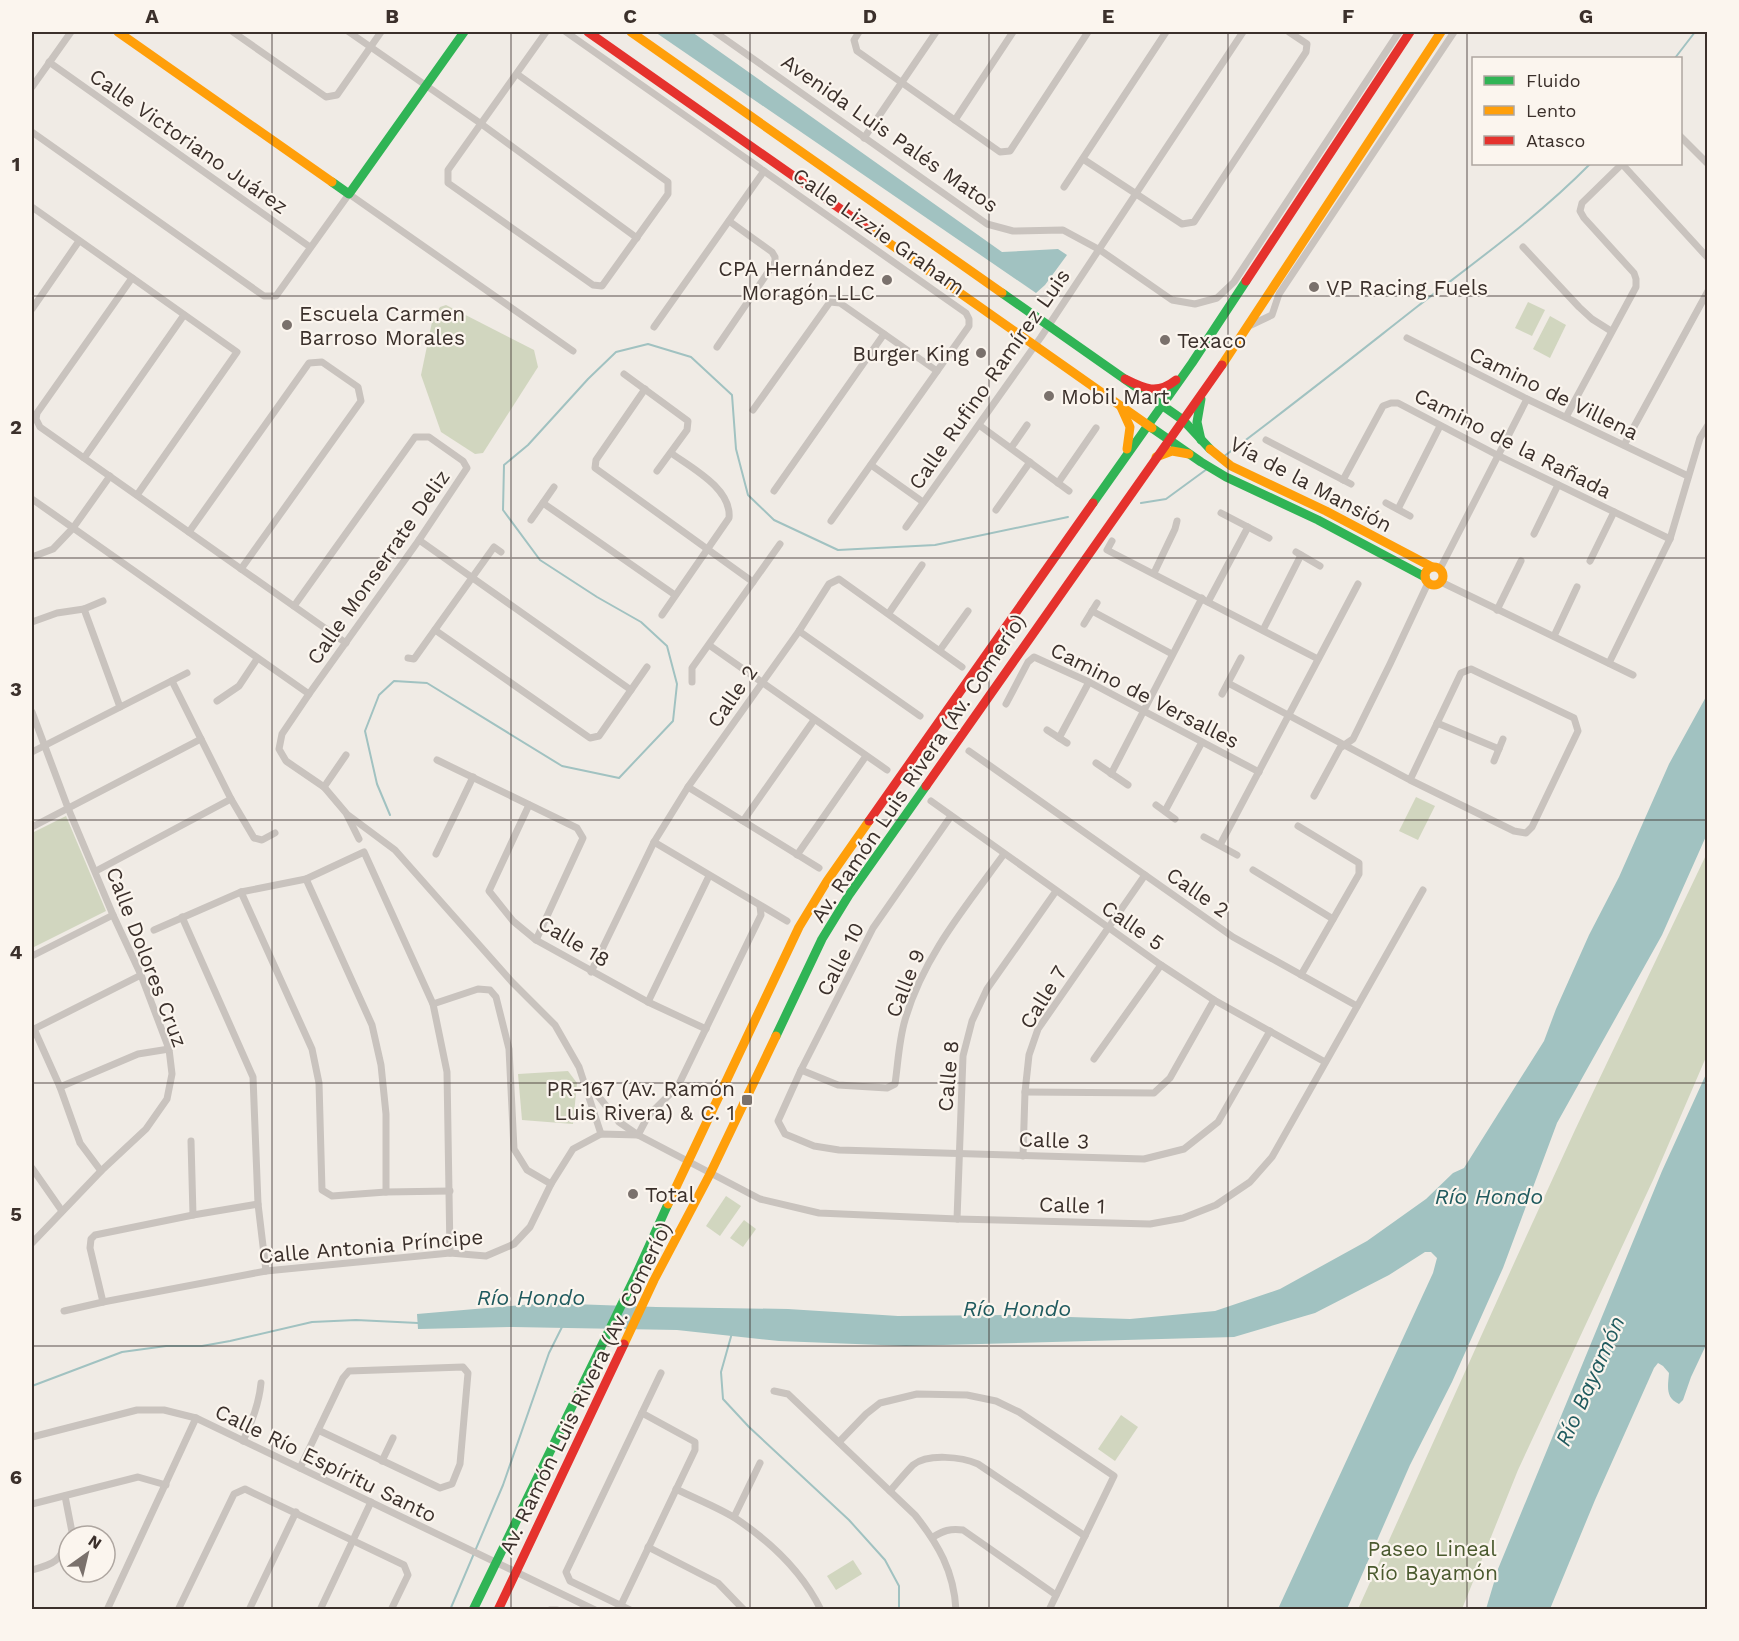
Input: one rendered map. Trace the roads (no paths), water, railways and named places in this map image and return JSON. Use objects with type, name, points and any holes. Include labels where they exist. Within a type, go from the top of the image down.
[{"type":"main road","points":[[118,32],[349,194],[464,32]]},
{"type":"main road","name":"Vía de la Mansión","points":[[588,32],[1168,441],[1226,477],[1318,520],[1427,580]]},
{"type":"main road","points":[[631,32],[1125,379],[1144,389],[1157,390],[1168,387],[1187,370]]},
{"type":"main road","name":"Av. Ramón Luis Rivera (Av. Comerío)","points":[[473,1610],[636,1275],[687,1161],[799,927],[827,881],[1187,370],[1410,32]]},
{"type":"main road","name":"Av. Ramón Luis Rivera (Av. Comerío)","points":[[498,1610],[654,1280],[710,1174],[822,939],[849,895],[1204,390],[1441,32]]},
{"type":"main road","name":"Vía de la Mansión","points":[[1125,379],[1183,420],[1201,440],[1232,466],[1436,568]]},
{"type":"main road","points":[[1201,440],[1197,422],[1198,408],[1204,390]]},
{"type":"main road","points":[[1121,407],[1130,422],[1131,435],[1126,457]]},
{"type":"main road","points":[[1156,458],[1172,452],[1189,454]]},
{"type":"main road","points":[[1436,568],[1443,578],[1435,585],[1427,580],[1425,572],[1436,568]]},
{"type":"street","points":[[32,87],[70,32]]},
{"type":"street","points":[[233,32],[326,97],[337,95],[381,32]]},
{"type":"street","points":[[349,32],[480,123],[637,238]]},
{"type":"street","points":[[517,74],[668,182],[668,194],[602,286],[593,285],[448,183],[448,170],[546,32]]},
{"type":"street","name":"Calle Lizzie Graham","points":[[566,32],[966,313],[969,326],[831,521]]},
{"type":"street","name":"Avenida Luis Palés Matos","points":[[715,32],[987,224],[1013,231],[1063,230],[1100,250],[1172,300],[1195,304],[1217,298],[1234,282],[1399,32]]},
{"type":"street","points":[[860,32],[854,40],[857,51],[1000,152],[1010,151],[1088,32]]},
{"type":"street","points":[[864,138],[936,32]]},
{"type":"street","points":[[955,120],[1013,32]]},
{"type":"street","points":[[1064,187],[1166,32]]},
{"type":"street","name":"Calle Rufino Ramírez Luis","points":[[906,527],[1100,250],[1243,32]]},
{"type":"street","points":[[1083,159],[1182,224],[1194,222],[1306,52],[1307,44],[1289,32]]},
{"type":"street","points":[[1245,329],[1272,315],[1279,294],[1454,32]]},
{"type":"street","name":"Calle Victoriano Juárez","points":[[49,62],[310,247]]},
{"type":"street","points":[[32,132],[264,296],[276,296],[349,194],[573,351]]},
{"type":"street","points":[[1682,138],[1707,164]]},
{"type":"street","points":[[1566,417],[1636,287],[1634,273],[1580,211],[1582,203],[1621,165]]},
{"type":"street","points":[[1623,165],[1707,258]]},
{"type":"street","points":[[654,327],[764,171]]},
{"type":"street","points":[[32,207],[237,352],[137,495]]},
{"type":"street","points":[[717,347],[775,262],[772,252],[729,220]]},
{"type":"street","points":[[32,309],[80,241]]},
{"type":"street","points":[[1523,247],[1579,307],[1592,319],[1611,330]]},
{"type":"street","points":[[132,278],[37,413],[36,419],[40,427],[346,643]]},
{"type":"street","points":[[1623,445],[1707,291]]},
{"type":"street","points":[[753,410],[830,302],[840,303],[937,371]]},
{"type":"street","points":[[84,458],[184,315]]},
{"type":"street","points":[[774,491],[884,334]]},
{"type":"street","name":"Camino de Villena","points":[[1407,338],[1527,399],[1688,476]]},
{"type":"street","points":[[189,532],[309,363],[322,362],[358,387],[361,400],[242,569]]},
{"type":"street","points":[[624,374],[688,421],[687,430],[657,471]]},
{"type":"street","points":[[645,389],[596,460],[595,468],[753,582]]},
{"type":"street","points":[[752,394],[760,399]]},
{"type":"street","points":[[1436,568],[1499,456],[1527,399]]},
{"type":"street","name":"Camino de la Rañada","points":[[1343,480],[1383,406],[1391,403],[1398,404],[1670,539]]},
{"type":"street","points":[[979,425],[1069,491]]},
{"type":"street","points":[[1011,448],[1027,425]]},
{"type":"street","points":[[1609,663],[1670,539],[1700,438],[1707,425]]},
{"type":"street","points":[[1398,509],[1440,426]]},
{"type":"street","points":[[1058,483],[1096,428]]},
{"type":"street","name":"Calle Monserrate Deliz","points":[[294,606],[415,437],[429,437],[463,461],[467,468],[282,734],[279,748],[286,761],[324,787],[346,813],[359,839]]},
{"type":"street","points":[[1266,440],[1351,484]]},
{"type":"street","points":[[662,615],[729,518],[729,510],[716,485],[671,453]]},
{"type":"street","points":[[996,510],[1030,462]]},
{"type":"street","points":[[871,465],[923,502]]},
{"type":"street","points":[[32,557],[53,549],[73,528],[110,476]]},
{"type":"street","points":[[1534,534],[1558,485]]},
{"type":"street","points":[[531,520],[554,487]]},
{"type":"street","points":[[32,499],[309,694]]},
{"type":"street","points":[[543,503],[675,595]]},
{"type":"street","points":[[1386,503],[1410,516]]},
{"type":"street","points":[[1590,561],[1614,512]]},
{"type":"street","points":[[1221,513],[1269,538]]},
{"type":"street","points":[[1154,573],[1175,530],[1177,521]]},
{"type":"street","points":[[1111,774],[1172,654],[1248,527]]},
{"type":"street","points":[[419,540],[631,690]]},
{"type":"street","points":[[1112,541],[1107,550],[1318,659]]},
{"type":"street","points":[[692,682],[692,668],[780,544]]},
{"type":"street","points":[[408,658],[414,659],[494,547],[501,552]]},
{"type":"street","points":[[1263,630],[1299,553],[1320,566]]},
{"type":"street","points":[[1497,610],[1521,561]]},
{"type":"street","points":[[889,613],[922,565]]},
{"type":"street","name":"Calle 2","points":[[591,972],[654,842],[688,787],[799,631],[829,584],[839,579],[962,667]]},
{"type":"street","points":[[1314,796],[1340,748],[1353,739],[1427,580]]},
{"type":"street","points":[[1441,582],[1634,675]]},
{"type":"street","points":[[1220,845],[1358,584]]},
{"type":"street","points":[[1554,636],[1577,587]]},
{"type":"street","points":[[32,622],[57,613],[84,609],[103,601]]},
{"type":"street","points":[[1084,624],[1097,603]]},
{"type":"street","points":[[84,609],[120,707]]},
{"type":"street","points":[[940,650],[968,611]]},
{"type":"street","points":[[1092,611],[1172,654]]},
{"type":"street","points":[[435,630],[590,738],[599,735],[647,667]]},
{"type":"street","points":[[799,631],[920,716]]},
{"type":"street","points":[[709,645],[887,770]]},
{"type":"street","name":"Camino de Versalles","points":[[1006,704],[1028,662],[1034,657],[1089,682],[1259,772]]},
{"type":"street","points":[[1222,694],[1241,658]]},
{"type":"street","points":[[218,701],[239,686],[257,659]]},
{"type":"street","points":[[1228,683],[1410,780],[1514,831],[1526,833],[1532,827],[1578,731],[1574,718],[1471,669],[1461,673],[1410,780]]},
{"type":"street","points":[[32,752],[187,673]]},
{"type":"street","points":[[171,681],[231,799],[254,838],[262,840],[275,833]]},
{"type":"street","points":[[1059,738],[1089,682]]},
{"type":"street","points":[[225,696],[230,704]]},
{"type":"street","name":"Calle Dolores Cruz","points":[[32,712],[68,808],[141,975],[169,1049],[172,1074],[167,1099],[146,1129],[100,1171],[32,1243]]},
{"type":"street","points":[[743,821],[814,720]]},
{"type":"street","points":[[1437,723],[1499,749]]},
{"type":"street","points":[[1047,730],[1067,743]]},
{"type":"street","points":[[32,827],[201,739]]},
{"type":"street","points":[[1494,761],[1503,739]]},
{"type":"street","points":[[1165,811],[1202,742]]},
{"type":"street","name":"Calle 2","points":[[969,751],[1233,937],[1357,1006]]},
{"type":"street","points":[[324,787],[346,755]]},
{"type":"street","points":[[797,855],[866,756]]},
{"type":"street","points":[[437,760],[577,828],[583,838],[536,940]]},
{"type":"street","points":[[1096,763],[1128,785]]},
{"type":"street","points":[[436,854],[472,777]]},
{"type":"street","points":[[688,787],[819,868]]},
{"type":"street","points":[[96,872],[231,799]]},
{"type":"street","name":"Calle 5","points":[[931,801],[1161,965],[1214,1000],[1326,1062]]},
{"type":"street","name":"Calle 18","points":[[529,805],[489,891],[513,921],[536,940],[648,1002],[706,1029]]},
{"type":"street","points":[[1156,805],[1175,819]]},
{"type":"street","points":[[346,813],[395,850],[512,982],[555,1025],[579,1067],[601,1134]]},
{"type":"street","name":"Calle 10","points":[[780,1126],[778,1121],[801,1070],[873,928],[951,816]]},
{"type":"street","points":[[1298,826],[1359,863],[1359,874],[1302,975]]},
{"type":"street","points":[[434,835],[442,840]]},
{"type":"street","points":[[1204,837],[1237,855]]},
{"type":"street","points":[[654,842],[787,921]]},
{"type":"street","points":[[154,930],[241,892],[306,879],[364,852],[433,1004],[447,1072],[450,1253]]},
{"type":"street","name":"Calle 9","points":[[801,1070],[838,1085],[887,1088],[895,1084],[904,1021],[920,978],[936,950],[1004,854]]},
{"type":"street","points":[[1254,870],[1266,874],[1333,919]]},
{"type":"street","name":"Calle 7","points":[[1023,1156],[1029,1054],[1038,1029],[1145,875]]},
{"type":"street","points":[[648,1002],[709,876]]},
{"type":"street","points":[[306,879],[372,1025],[381,1065],[386,1114],[386,1192]]},
{"type":"street","name":"Calle 1","points":[[687,1161],[760,1199],[819,1213],[1150,1224],[1183,1218],[1216,1205],[1250,1182],[1272,1157],[1423,890]]},
{"type":"street","name":"Calle 8","points":[[957,1219],[963,1056],[972,1021],[987,989],[1056,891]]},
{"type":"street","points":[[241,892],[312,1049],[319,1083],[322,1190],[332,1196],[450,1191]]},
{"type":"street","points":[[584,1082],[619,1122],[638,1135],[648,1116],[678,1086],[761,915],[760,906]]},
{"type":"street","points":[[32,956],[113,915]]},
{"type":"street","points":[[182,917],[253,1077],[258,1204],[266,1271]]},
{"type":"street","points":[[1094,1059],[1161,965]]},
{"type":"street","points":[[100,1171],[80,1143],[60,1087],[33,1029],[141,975]]},
{"type":"street","points":[[433,1004],[478,989],[490,990],[496,998],[509,1049],[514,1149],[527,1170],[551,1184]]},
{"type":"street","points":[[1025,1092],[1154,1093],[1170,1078],[1214,1000]]},
{"type":"street","name":"Calle 3","points":[[780,1126],[785,1134],[814,1146],[839,1150],[1144,1159],[1185,1149],[1218,1122],[1270,1031]]},
{"type":"street","points":[[60,1087],[138,1054],[169,1049]]},
{"type":"street","name":"Calle Antonia Príncipe","points":[[64,1311],[266,1271],[450,1253],[486,1256],[514,1244],[530,1227],[551,1184],[573,1149],[601,1134],[638,1135],[687,1161]]},
{"type":"street","points":[[191,1141],[193,1215]]},
{"type":"street","points":[[32,1168],[62,1211]]},
{"type":"street","points":[[103,1302],[90,1248],[91,1239],[95,1235],[258,1204]]},
{"type":"street","points":[[300,1468],[318,1430],[343,1378],[349,1371],[463,1367],[468,1373],[460,1464],[452,1484],[440,1488],[318,1430]]},
{"type":"street","points":[[630,1610],[570,1581],[566,1572],[661,1373]]},
{"type":"street","points":[[243,1441],[260,1400],[261,1383]]},
{"type":"street","points":[[774,1391],[788,1394],[915,1515],[933,1537],[944,1559],[952,1580],[956,1610]]},
{"type":"street","points":[[839,1442],[880,1403],[917,1394],[967,1395],[996,1401],[1019,1412],[1114,1476],[1049,1610]]},
{"type":"street","name":"Calle Río Espíritu Santo","points":[[32,1437],[137,1410],[165,1410],[196,1418],[595,1610]]},
{"type":"street","points":[[621,1605],[695,1450],[695,1442],[642,1413]]},
{"type":"street","points":[[107,1610],[196,1418]]},
{"type":"street","points":[[382,1461],[393,1438]]},
{"type":"street","points":[[890,1491],[913,1465],[923,1459],[961,1458],[978,1464],[1085,1536]]},
{"type":"street","points":[[734,1517],[760,1463]]},
{"type":"street","points":[[756,1472],[764,1476]]},
{"type":"street","points":[[32,1504],[138,1477],[166,1485]]},
{"type":"street","points":[[178,1610],[234,1494],[245,1489],[404,1565],[408,1575],[392,1610]]},
{"type":"street","points":[[676,1489],[734,1517],[774,1546],[803,1578],[821,1610]]},
{"type":"street","points":[[65,1496],[70,1524]]},
{"type":"street","points":[[320,1610],[371,1502]]},
{"type":"street","points":[[249,1610],[296,1512]]},
{"type":"street","points":[[933,1537],[952,1528],[963,1530],[1056,1595]]},
{"type":"street","points":[[648,1547],[717,1583],[744,1610]]},
{"type":"street","points":[[32,1570],[53,1564],[57,1560]]},
{"type":"street","points":[[550,1610],[557,1610]]},
{"type":"water","points":[[655,32],[692,32],[1002,252],[1058,249],[1067,255],[1045,285],[1036,293]]},
{"type":"water","name":"Río Hondo","points":[[1707,695],[1707,834],[1662,935],[1557,1123],[1503,1268],[1452,1382],[1410,1465],[1347,1609],[1278,1609],[1433,1273],[1437,1258],[1431,1252],[1425,1252],[1389,1275],[1315,1313],[1234,1337],[906,1346],[779,1341],[677,1330],[513,1327],[418,1329],[417,1314],[545,1303],[788,1309],[898,1316],[1008,1315],[1130,1319],[1215,1311],[1280,1289],[1367,1241],[1426,1199],[1453,1173],[1464,1168],[1544,1041],[1589,935],[1619,877],[1669,764]]},
{"type":"water","name":"Río Bayamón","points":[[1707,1072],[1707,1343],[1683,1400],[1679,1404],[1669,1395],[1669,1373],[1658,1363],[1654,1368],[1595,1500],[1550,1609],[1486,1609],[1498,1569],[1662,1171]]},
{"type":"waterway","points":[[1676,57],[1695,32]]},
{"type":"waterway","points":[[1223,457],[1506,238],[1589,165]]},
{"type":"waterway","points":[[390,815],[377,784],[365,731],[379,695],[394,681],[427,683],[562,766],[619,778],[673,721],[677,684],[667,646],[641,622],[540,560],[503,510],[504,465],[528,445],[616,352],[648,344],[691,357],[732,395],[736,449],[748,495],[774,520],[838,550],[935,545],[1068,517]]},
{"type":"waterway","points":[[1141,503],[1166,499],[1207,469]]},
{"type":"waterway","name":"Río Hondo","points":[[32,1386],[122,1352],[166,1346],[202,1346],[312,1322],[356,1320],[418,1323]]},
{"type":"waterway","points":[[450,1610],[503,1485],[549,1353],[563,1325]]},
{"type":"waterway","points":[[732,1333],[721,1372],[723,1399],[749,1427],[849,1520],[885,1560],[899,1586],[899,1610]]},
{"type":"place","name":"CPA Hernández Moragón LLC","points":[[887,280]]},
{"type":"place","name":"VP Racing Fuels","points":[[1314,287]]},
{"type":"place","name":"Escuela Carmen Barroso Morales","points":[[287,325]]},
{"type":"place","name":"Texaco","points":[[1165,340]]},
{"type":"place","name":"Burger King","points":[[981,353]]},
{"type":"place","name":"Mobil Mart","points":[[1049,396]]},
{"type":"place","name":"PR-167 (Av. Ramón Luis Rivera) & C. 1","points":[[747,1100]]},
{"type":"place","name":"Total","points":[[633,1194]]},
{"type":"park label","name":"Paseo Lineal Río Bayamón","points":[[1432,1560]]}]
